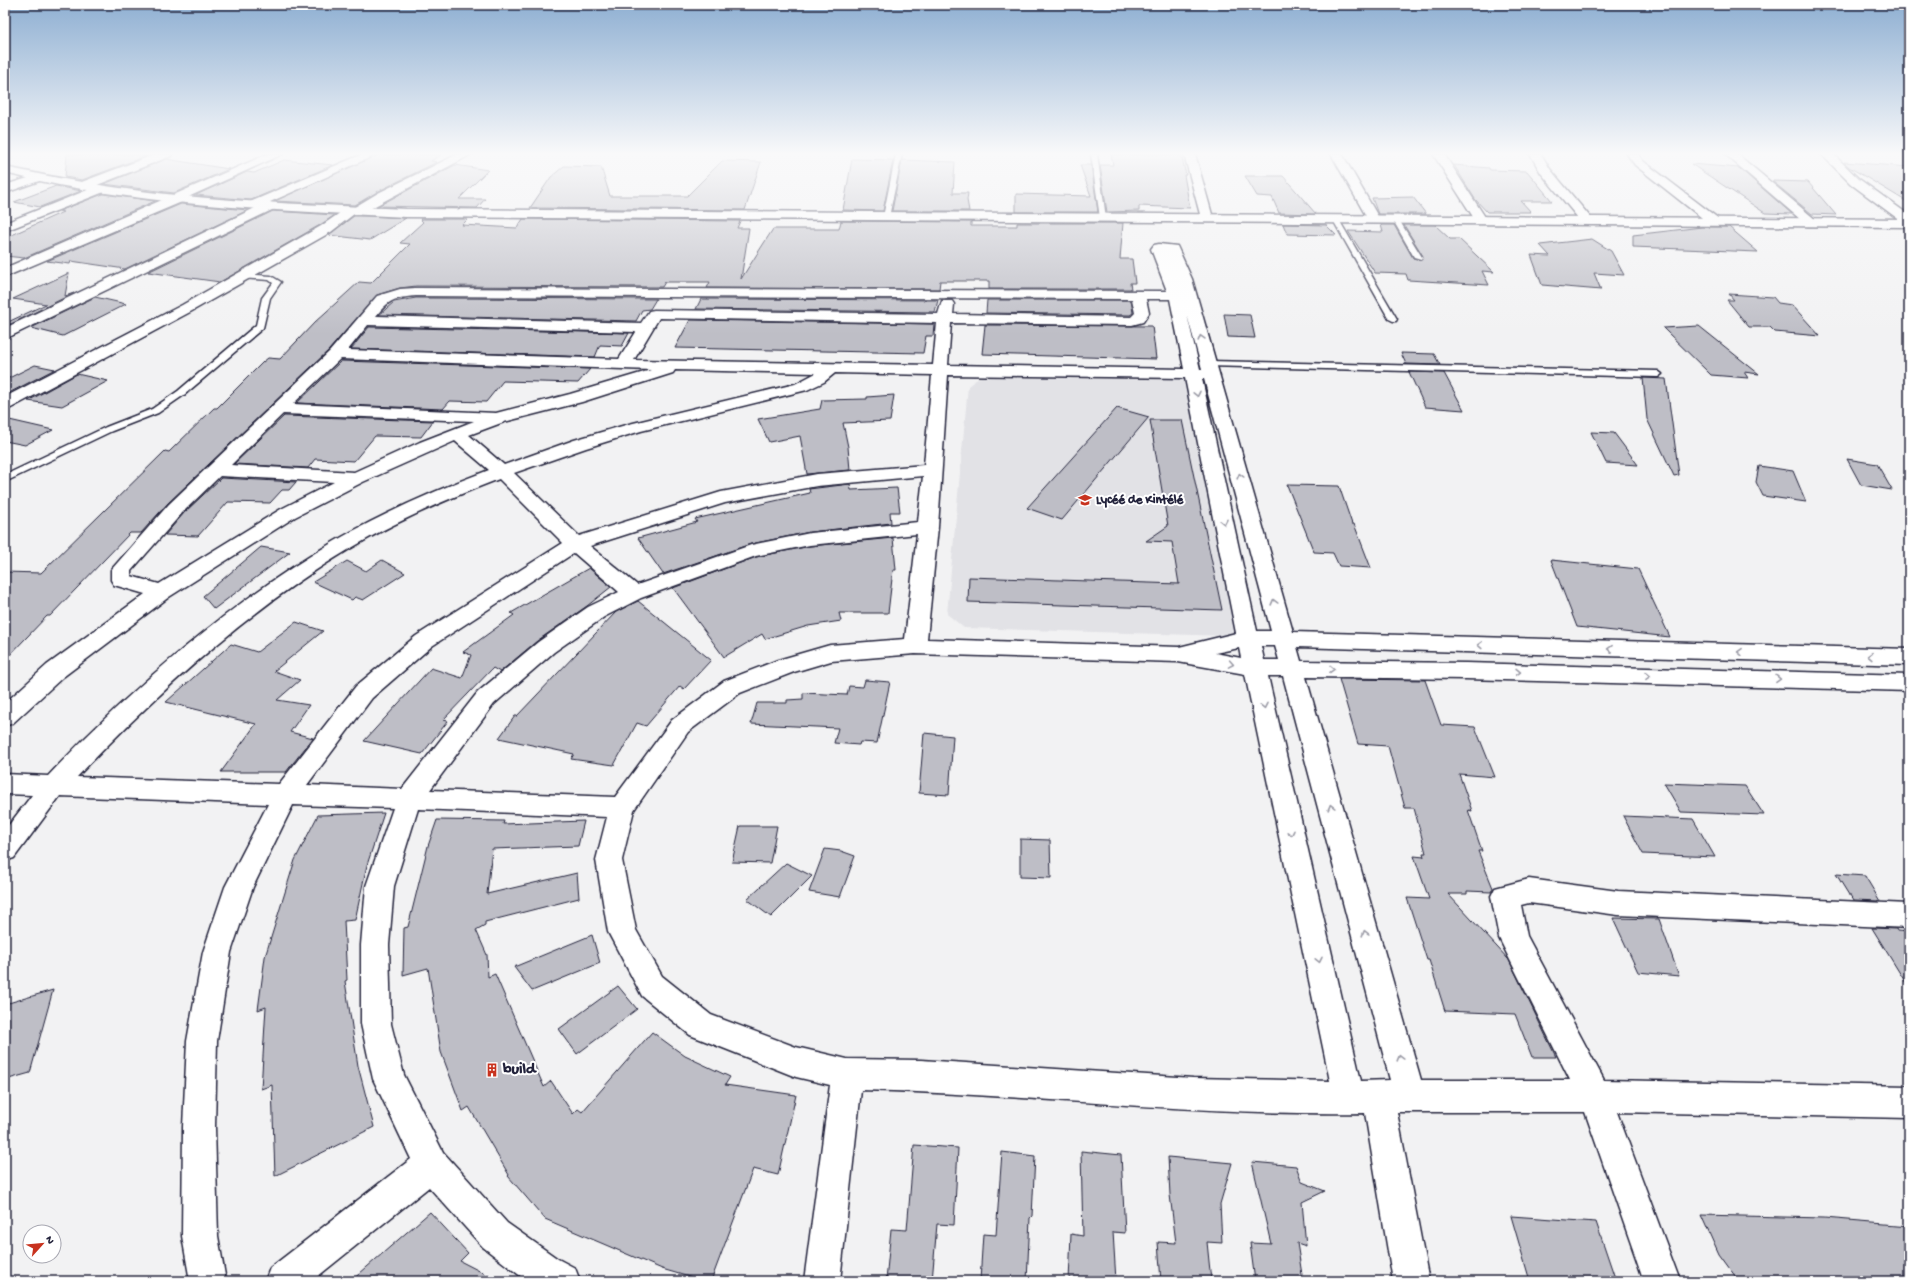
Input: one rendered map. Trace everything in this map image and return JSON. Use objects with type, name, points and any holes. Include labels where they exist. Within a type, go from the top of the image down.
[{"type":"main road","points":[[5,227],[37,214]]},
{"type":"main road","points":[[5,273],[141,214]]},
{"type":"main road","points":[[5,334],[253,214]]},
{"type":"main road","points":[[5,404],[188,308],[326,229],[349,214]]},
{"type":"main road","points":[[541,214],[1812,223],[1909,222]]},
{"type":"main road","points":[[1206,214],[1207,218]]},
{"type":"main road","points":[[1370,214],[1374,220]]},
{"type":"main road","points":[[1477,214],[1481,220]]},
{"type":"main road","points":[[1581,214],[1587,221]]},
{"type":"main road","points":[[1705,214],[1715,222]]},
{"type":"main road","points":[[1801,214],[1812,223]]},
{"type":"main road","points":[[1898,214],[1909,222]]},
{"type":"main road","points":[[624,363],[666,292]]},
{"type":"main road","points":[[162,592],[121,580],[120,570],[176,508],[336,354],[382,299],[400,293],[666,292],[1182,295]]},
{"type":"main road","points":[[915,646],[928,528],[942,370],[944,318],[949,293]]},
{"type":"main road","points":[[654,314],[1132,320],[1138,319],[1142,313],[1138,295]]},
{"type":"main road","points":[[1182,295],[1210,369],[1410,1096]]},
{"type":"main road","points":[[1182,295],[1193,374],[1248,638],[1411,1281]]},
{"type":"main road","points":[[364,320],[646,328]]},
{"type":"main road","points":[[336,354],[682,366],[830,369],[1193,374],[1210,369]]},
{"type":"main road","points":[[5,717],[55,671],[162,592],[288,513],[357,478],[426,446],[498,418],[576,398],[682,366]]},
{"type":"main road","points":[[5,850],[54,787],[130,708],[216,633],[257,602],[327,556],[376,527],[403,513],[502,472],[581,443],[633,427],[801,387],[818,379],[830,369]]},
{"type":"main road","points":[[280,409],[498,418]]},
{"type":"main road","points":[[457,434],[502,472],[575,544],[634,593]]},
{"type":"main road","points":[[216,470],[357,478]]},
{"type":"main road","points":[[208,1281],[200,1236],[199,1127],[202,1041],[219,945],[239,887],[286,794],[364,692],[424,641],[535,568],[575,544],[721,498],[817,480],[933,470]]},
{"type":"main road","points":[[562,1281],[545,1272],[495,1235],[431,1164],[389,1079],[376,1024],[375,945],[380,886],[409,798],[486,698],[546,647],[596,612],[634,593],[751,551],[810,539],[928,528]]},
{"type":"main road","points":[[1178,654],[1248,638],[1909,657]]},
{"type":"main road","points":[[1909,682],[1466,671],[1255,668],[1178,654],[915,646],[830,653],[786,666],[732,687],[680,726],[622,807],[609,860],[622,932],[652,986],[701,1025],[796,1062],[847,1074],[921,1076],[1193,1094],[1364,1097],[1595,1096],[1909,1102]]},
{"type":"main road","points":[[5,784],[622,807]]},
{"type":"main road","points":[[1662,1281],[1595,1096],[1513,938],[1505,896],[1529,891],[1618,903],[1909,916]]},
{"type":"main road","points":[[822,1281],[847,1074]]},
{"type":"main road","points":[[283,1281],[431,1164]]},
{"type":"lane","points":[[1102,214],[1103,218]]},
{"type":"lane","points":[[1336,220],[1393,319]]},
{"type":"lane","points":[[1396,220],[1418,257]]},
{"type":"lane","points":[[5,479],[35,463],[109,429],[155,411],[181,393],[221,360],[260,326],[266,298],[277,282],[272,278],[244,276]]},
{"type":"lane","points":[[1210,369],[1658,374]]},
{"type":"shaded area","name":"Lycéé de Kintélé","points":[[980,377],[1182,378],[1188,383],[1238,632],[1228,636],[964,628],[947,614],[968,386]]},
{"type":"building","points":[[59,214],[125,214],[24,258],[5,256],[5,238]]},
{"type":"building","points":[[157,214],[240,214],[125,269],[71,261],[70,264],[47,261]]},
{"type":"building","points":[[267,214],[335,215],[220,282],[148,272]]},
{"type":"building","points":[[1812,214],[1835,214],[1836,215]]},
{"type":"building","points":[[354,216],[406,218],[370,240],[328,235]]},
{"type":"building","points":[[420,219],[468,219],[462,225],[517,228],[523,219],[740,221],[737,228],[749,228],[741,279],[773,229],[839,229],[841,221],[971,222],[971,226],[1017,226],[1017,223],[1123,223],[1120,259],[1132,259],[1135,283],[1130,283],[1131,289],[989,289],[989,281],[940,281],[939,289],[707,288],[710,282],[665,282],[662,287],[416,286],[400,288],[377,295],[329,350],[168,503],[141,533],[130,533],[50,616],[47,616],[5,660],[5,572],[41,573],[165,451],[169,452],[214,408],[217,408],[263,362],[268,358],[280,359],[315,322],[359,282],[371,283],[410,244],[400,243],[423,222]]},
{"type":"building","points":[[1283,224],[1326,225],[1336,235],[1287,234]]},
{"type":"building","points":[[1381,225],[1394,225],[1413,258],[1421,260],[1423,256],[1404,225],[1435,225],[1450,239],[1459,239],[1494,272],[1482,271],[1489,285],[1408,280],[1406,274],[1375,273],[1348,231],[1383,232]]},
{"type":"building","points":[[1702,227],[1729,227],[1758,252],[1633,247],[1633,235]]},
{"type":"building","points":[[1592,239],[1611,251],[1624,275],[1594,273],[1601,290],[1542,285],[1531,255],[1550,256],[1540,245]]},
{"type":"building","points":[[69,273],[65,296],[74,293],[11,324],[6,323],[46,304],[13,299]]},
{"type":"building","points":[[1729,294],[1773,297],[1778,303],[1792,305],[1820,336],[1775,332],[1770,327],[1749,327],[1727,300],[1734,300]]},
{"type":"building","points":[[95,297],[126,304],[63,336],[31,328]]},
{"type":"building","points":[[416,298],[656,299],[650,309],[642,310],[636,321],[379,315],[394,302]]},
{"type":"building","points":[[701,299],[938,300],[935,312],[696,309]]},
{"type":"building","points":[[987,300],[1131,300],[1133,313],[1130,315],[986,313]]},
{"type":"building","points":[[1224,314],[1250,315],[1255,338],[1228,337]]},
{"type":"building","points":[[690,320],[934,324],[933,336],[926,336],[923,353],[675,348]]},
{"type":"building","points":[[985,325],[1152,326],[1156,359],[982,354]]},
{"type":"building","points":[[1699,326],[1759,374],[1744,372],[1748,378],[1711,375],[1663,328]]},
{"type":"building","points":[[369,327],[629,333],[622,346],[600,345],[595,357],[351,349]]},
{"type":"building","points":[[1401,353],[1434,354],[1440,365],[1406,364]]},
{"type":"building","points":[[341,361],[590,369],[578,383],[503,381],[486,402],[450,401],[443,409],[297,403]]},
{"type":"building","points":[[35,365],[55,369],[5,395],[5,380]]},
{"type":"building","points":[[1409,372],[1444,373],[1464,410],[1425,407]]},
{"type":"building","points":[[77,374],[108,381],[62,406],[28,401]]},
{"type":"building","points":[[1643,378],[1666,379],[1679,475],[1674,476],[1647,419]]},
{"type":"building","points":[[894,395],[890,421],[843,423],[848,447],[850,470],[807,474],[800,436],[769,442],[758,419],[820,409],[822,400],[867,399],[867,397]]},
{"type":"building","points":[[1117,408],[1149,417],[1062,520],[1027,508]]},
{"type":"building","points":[[284,416],[433,421],[421,437],[375,436],[354,461],[315,459],[308,468],[234,464]]},
{"type":"building","points":[[5,419],[53,430],[25,445],[5,441]]},
{"type":"building","points":[[1150,420],[1182,420],[1222,610],[968,602],[969,577],[1179,584],[1172,542],[1146,541],[1168,526]]},
{"type":"building","points":[[1591,432],[1614,433],[1638,465],[1606,463]]},
{"type":"building","points":[[1847,459],[1877,464],[1892,490],[1861,485]]},
{"type":"building","points":[[1759,466],[1793,471],[1806,502],[1763,496],[1756,482]]},
{"type":"building","points":[[221,478],[296,482],[289,490],[282,490],[270,503],[228,502],[198,536],[165,535],[184,513]]},
{"type":"building","points":[[850,484],[851,490],[897,488],[900,512],[890,512],[891,523],[810,532],[751,544],[663,574],[638,538],[697,522],[695,519],[810,493],[809,489]]},
{"type":"building","points":[[1287,485],[1339,486],[1352,524],[1354,524],[1371,568],[1339,566],[1333,553],[1314,552]]},
{"type":"building","points":[[893,538],[896,570],[893,570],[888,613],[839,613],[841,621],[808,626],[765,639],[762,634],[724,657],[673,588],[756,557],[810,546]]},
{"type":"building","points":[[261,547],[290,552],[214,609],[203,596]]},
{"type":"building","points":[[382,560],[405,573],[363,600],[355,597],[352,600],[313,582],[347,561],[366,571]]},
{"type":"building","points":[[1551,560],[1638,569],[1670,637],[1577,627]]},
{"type":"building","points":[[589,568],[611,587],[587,606],[537,641],[500,672],[493,668],[443,720],[448,721],[422,754],[364,741],[431,668],[462,678],[471,655],[463,652],[514,615],[511,613]]},
{"type":"building","points":[[638,601],[711,660],[684,689],[680,686],[646,726],[637,723],[614,765],[571,759],[574,754],[499,738],[515,716],[517,716],[616,612]]},
{"type":"building","points":[[296,622],[323,631],[274,671],[300,680],[277,700],[309,705],[290,732],[313,738],[286,772],[221,772],[256,724],[166,702],[231,644],[257,652]]},
{"type":"building","points":[[1339,679],[1425,680],[1441,725],[1475,727],[1495,777],[1459,774],[1472,811],[1468,810],[1482,851],[1478,851],[1493,888],[1491,892],[1467,891],[1467,894],[1448,894],[1509,960],[1556,1057],[1532,1057],[1515,1014],[1445,1011],[1407,898],[1429,899],[1414,856],[1424,857],[1423,853],[1426,853],[1414,808],[1405,808],[1388,746],[1358,744]]},
{"type":"building","points":[[865,680],[890,682],[877,743],[860,742],[859,745],[834,743],[838,728],[751,724],[757,703],[787,703],[787,700],[803,699],[803,693],[847,695],[849,686],[863,687]]},
{"type":"building","points":[[924,733],[953,736],[949,795],[919,793]]},
{"type":"building","points":[[1664,783],[1745,786],[1764,815],[1681,812]]},
{"type":"building","points":[[384,813],[367,865],[355,920],[344,921],[347,980],[345,981],[358,1066],[374,1127],[275,1176],[272,1085],[261,1089],[266,1007],[258,1010],[265,957],[295,860],[318,815]]},
{"type":"building","points":[[1623,816],[1693,819],[1715,857],[1643,854]]},
{"type":"building","points":[[437,820],[504,821],[503,824],[584,821],[578,846],[492,849],[487,894],[577,873],[579,898],[485,922],[485,925],[476,930],[487,955],[488,977],[495,974],[544,1087],[551,1081],[573,1114],[578,1109],[582,1112],[652,1032],[685,1056],[730,1077],[725,1085],[796,1095],[778,1175],[753,1169],[711,1281],[703,1281],[662,1269],[545,1219],[508,1176],[509,1175],[469,1107],[463,1111],[441,1052],[428,968],[403,975],[404,928],[408,927],[428,846]]},
{"type":"building","points":[[740,826],[777,826],[770,863],[732,862]]},
{"type":"building","points":[[1020,839],[1050,840],[1051,878],[1020,877]]},
{"type":"building","points":[[825,849],[841,851],[855,856],[840,897],[809,892]]},
{"type":"building","points":[[786,863],[812,876],[771,917],[747,899]]},
{"type":"building","points":[[1836,874],[1865,876],[1880,901],[1854,900],[1851,895],[1849,895]]},
{"type":"building","points":[[1613,918],[1659,919],[1679,976],[1638,972]]},
{"type":"building","points":[[1872,928],[1896,929],[1897,931],[1909,932],[1909,988]]},
{"type":"building","points":[[592,935],[600,963],[532,991],[514,967]]},
{"type":"building","name":"build","points":[[618,986],[637,1009],[577,1054],[559,1029]]},
{"type":"building","points":[[53,990],[30,1073],[5,1080],[5,1004]]},
{"type":"building","points":[[914,1145],[958,1148],[954,1225],[937,1224],[932,1281],[886,1281],[891,1229],[907,1230]]},
{"type":"building","points":[[1081,1151],[1121,1155],[1125,1233],[1113,1232],[1116,1281],[1069,1281],[1071,1234],[1083,1236]]},
{"type":"building","points":[[1002,1152],[1035,1156],[1027,1281],[980,1281],[983,1234],[996,1235]]},
{"type":"building","points":[[1168,1157],[1232,1163],[1220,1204],[1222,1243],[1207,1242],[1211,1281],[1161,1281],[1158,1242],[1176,1243],[1170,1195]]},
{"type":"building","points":[[1252,1162],[1296,1166],[1302,1182],[1325,1191],[1302,1202],[1306,1246],[1297,1243],[1303,1281],[1255,1281],[1250,1243],[1271,1244]]},
{"type":"building","points":[[430,1212],[468,1253],[460,1261],[499,1281],[351,1281]]},
{"type":"building","points":[[1701,1215],[1824,1218],[1909,1225],[1909,1281],[1738,1281],[1719,1255]]},
{"type":"building","points":[[1511,1216],[1596,1222],[1616,1281],[1530,1281]]},
{"type":"place","name":"Lycéé de Kintélé","points":[[1085,500]]},
{"type":"place","name":"build","points":[[492,1070]]}]
